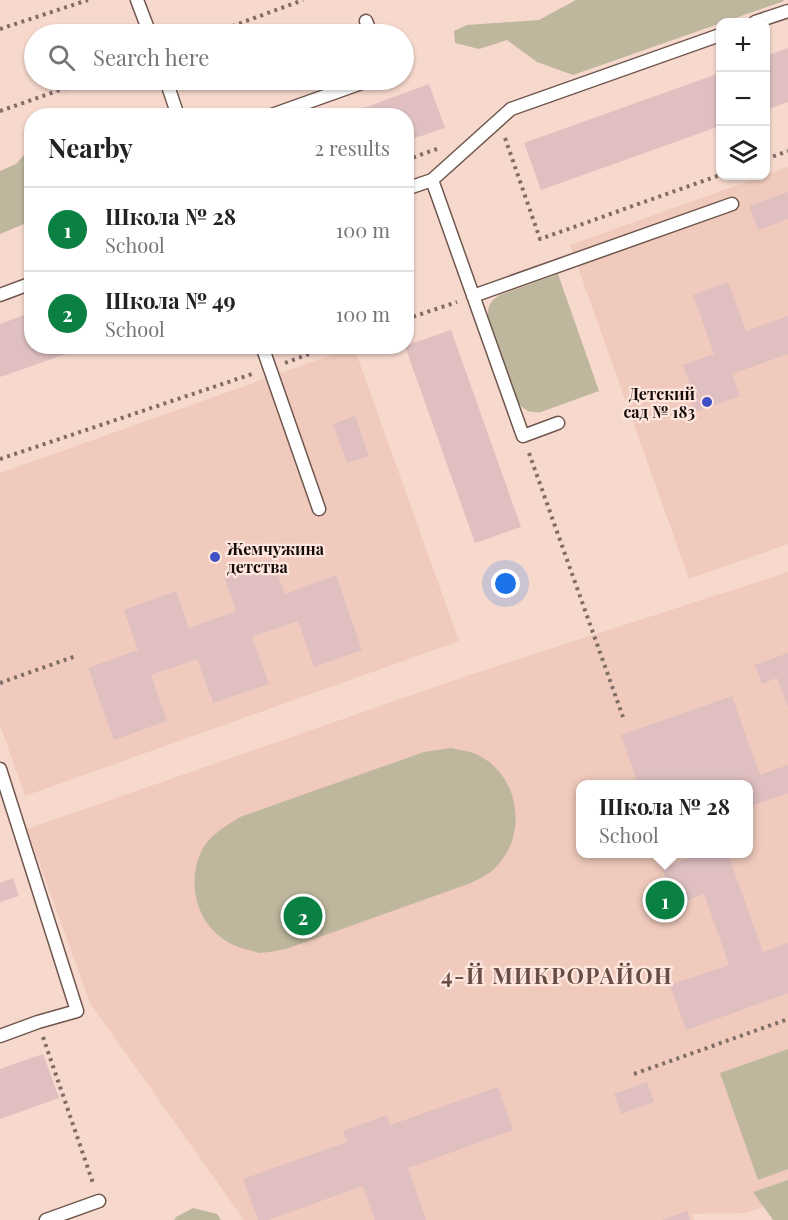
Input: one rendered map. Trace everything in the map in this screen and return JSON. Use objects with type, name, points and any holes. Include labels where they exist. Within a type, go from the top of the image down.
[{"type":"lane","points":[[137,0],[146,24]]},
{"type":"lane","points":[[767,18],[788,11]]},
{"type":"lane","points":[[414,186],[432,180],[511,110],[716,36]]},
{"type":"lane","points":[[169,90],[175,108]]},
{"type":"lane","points":[[291,108],[342,90]]},
{"type":"lane","points":[[432,180],[523,436],[558,423]]},
{"type":"lane","points":[[473,296],[732,204]]},
{"type":"lane","points":[[0,295],[24,286]]},
{"type":"lane","points":[[265,354],[319,509]]},
{"type":"lane","points":[[0,769],[77,1011],[0,1036]]},
{"type":"lane","points":[[46,1220],[99,1201]]},
{"type":"path","points":[[0,29],[88,0]]},
{"type":"path","points":[[238,24],[303,0]]},
{"type":"path","points":[[0,111],[60,90]]},
{"type":"path","points":[[504,138],[540,239],[716,176]]},
{"type":"path","points":[[770,157],[788,151]]},
{"type":"path","points":[[414,316],[473,296]]},
{"type":"path","points":[[0,459],[308,354]]},
{"type":"path","points":[[523,436],[623,717]]},
{"type":"path","points":[[0,683],[76,656]]},
{"type":"path","points":[[634,1074],[788,1019]]},
{"type":"path","points":[[38,1022],[99,1201]]},
{"type":"shaded area","points":[[576,0],[784,1],[736,18],[716,18],[716,25],[573,75],[537,62],[507,40],[479,49],[455,43],[454,31],[467,25],[539,20]]},
{"type":"shaded area","points":[[24,155],[24,224],[0,234],[0,171],[16,164]]},
{"type":"shaded area","name":"Детский сад № 183","points":[[788,167],[788,544],[689,579],[570,245],[752,180],[770,180],[770,173]]},
{"type":"shaded area","points":[[558,274],[599,391],[541,412],[530,412],[517,401],[488,318],[488,311],[492,302],[500,295]]},
{"type":"shaded area","name":"Жемчужина детства","points":[[334,354],[356,354],[459,641],[25,796],[0,725],[0,473]]},
{"type":"shaded area","points":[[788,572],[788,1197],[747,1213],[692,1214],[694,1220],[244,1220],[90,1003],[27,829],[469,675]]},
{"type":"shaded area","points":[[451,748],[478,755],[492,765],[503,777],[511,792],[515,808],[512,840],[505,855],[489,873],[471,883],[286,949],[265,953],[231,944],[218,936],[209,925],[196,899],[196,869],[203,848],[222,829],[240,817],[424,752]]},
{"type":"shaded area","points":[[788,1049],[788,1169],[758,1180],[720,1073]]},
{"type":"shaded area","points":[[788,1180],[788,1220],[773,1220],[753,1192]]},
{"type":"shaded area","points":[[193,1208],[217,1214],[221,1220],[174,1220]]},
{"type":"building","points":[[788,48],[788,102],[770,109],[770,72],[770,55]]},
{"type":"building","points":[[716,74],[716,127],[541,190],[524,143]]},
{"type":"building","points":[[429,84],[445,128],[414,138],[414,108],[364,108],[414,90]]},
{"type":"building","points":[[788,192],[788,219],[758,230],[749,206]]},
{"type":"building","points":[[728,282],[746,331],[788,316],[788,354],[732,374],[740,396],[695,412],[686,387],[690,385],[683,365],[714,354],[693,295]]},
{"type":"building","points":[[24,315],[24,354],[66,354],[0,377],[0,324]]},
{"type":"building","points":[[451,330],[521,527],[475,543],[408,354],[414,354],[414,343]]},
{"type":"building","points":[[355,416],[369,456],[347,463],[333,424]]},
{"type":"building","points":[[272,559],[285,594],[336,575],[362,650],[314,667],[298,621],[252,637],[269,684],[213,703],[197,659],[151,675],[167,721],[114,740],[88,668],[138,650],[124,610],[176,591],[189,628],[236,611],[224,576]]},
{"type":"building","points":[[788,653],[788,707],[777,678],[762,684],[755,665]]},
{"type":"building","points":[[732,696],[760,775],[788,765],[788,793],[753,806],[753,780],[637,780],[621,735]]},
{"type":"building","points":[[689,858],[729,858],[763,952],[788,943],[788,993],[686,1030],[670,985],[729,965],[704,894],[675,905],[662,868]]},
{"type":"building","points":[[13,878],[19,896],[0,902],[0,883]]},
{"type":"building","points":[[43,1054],[59,1098],[0,1119],[0,1069]]},
{"type":"building","points":[[647,1082],[654,1102],[621,1114],[614,1094]]},
{"type":"building","points":[[498,1087],[513,1130],[408,1168],[426,1220],[375,1220],[363,1186],[268,1220],[258,1220],[243,1179],[347,1142],[343,1131],[387,1115],[390,1125]]},
{"type":"building","points":[[687,1211],[690,1220],[662,1220]]},
{"type":"place","name":"Детский сад № 183","points":[[707,402]]},
{"type":"place","name":"Жемчужина детства","points":[[215,557]]},
{"type":"place","name":"Школа № 28","points":[[665,900]]},
{"type":"place","name":"Школа № 49","points":[[303,916]]},
{"type":"district","name":"4-Й МИКРОРАЙОН","points":[[557,975]]}]
